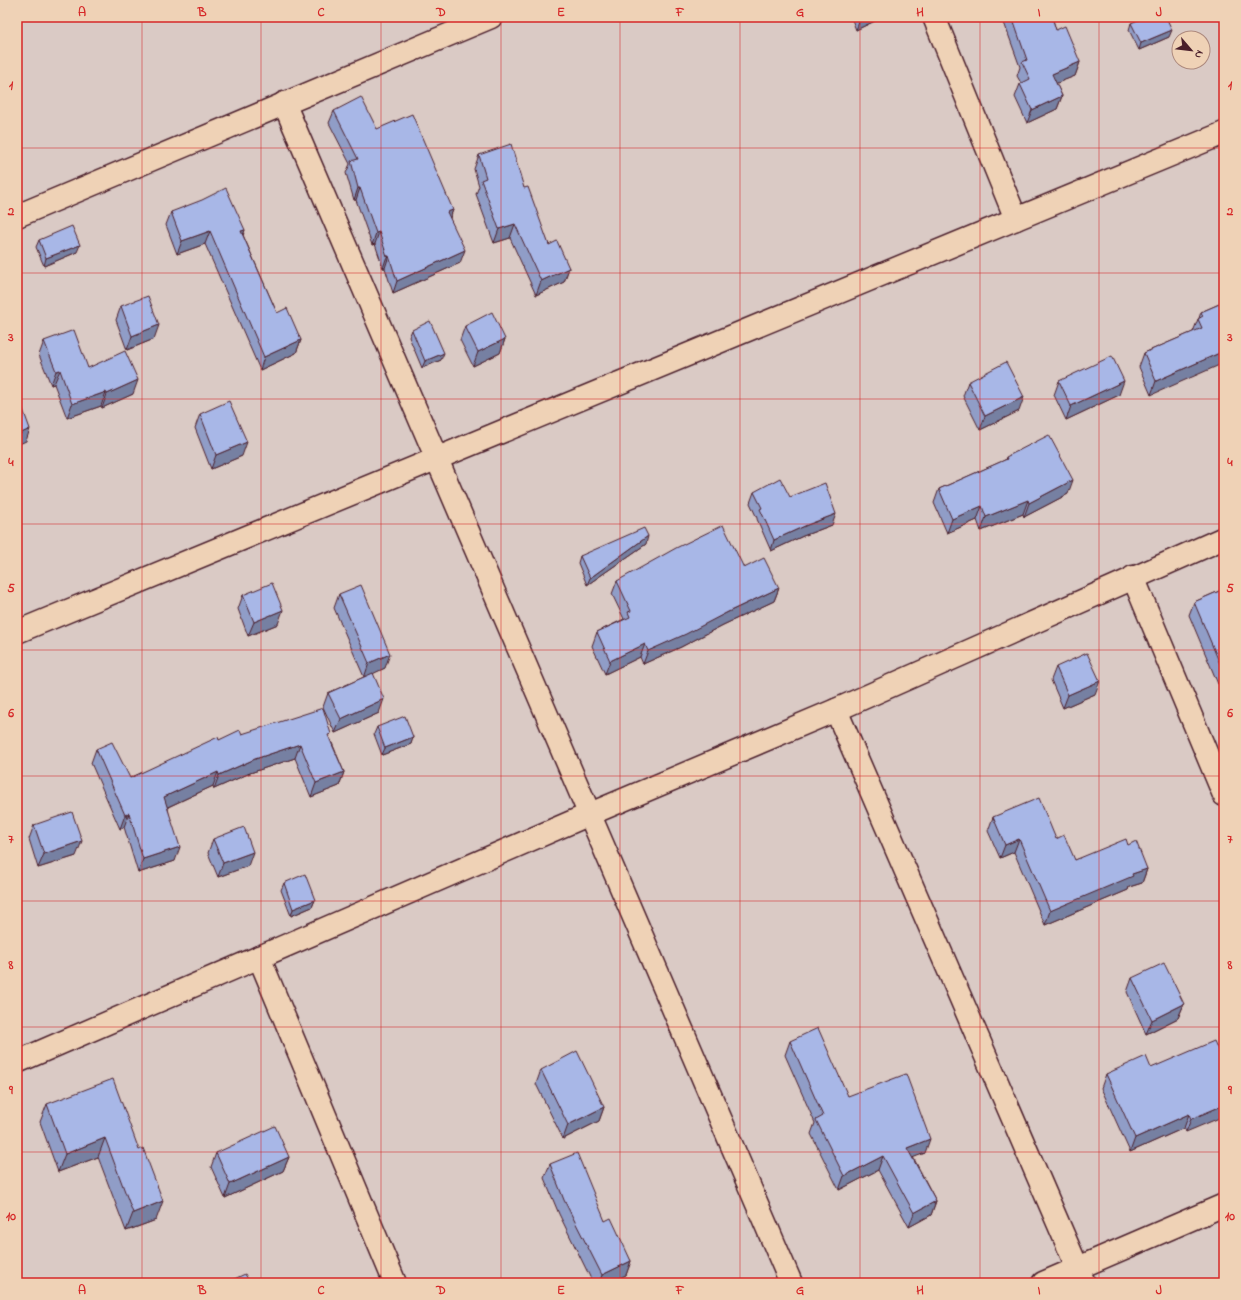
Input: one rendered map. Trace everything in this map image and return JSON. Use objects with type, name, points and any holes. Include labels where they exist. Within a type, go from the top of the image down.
[{"type":"street","points":[[17,216],[491,17]]},
{"type":"street","points":[[934,17],[1016,219]]},
{"type":"street","points":[[284,103],[791,1283]]},
{"type":"street","points":[[17,632],[1224,134]]},
{"type":"street","points":[[17,1062],[590,814],[836,710],[1133,577],[1224,538]]},
{"type":"street","points":[[1133,577],[1224,795]]},
{"type":"street","points":[[836,710],[1081,1276]]},
{"type":"street","points":[[260,957],[395,1283]]},
{"type":"street","points":[[1043,1283],[1081,1276],[1224,1205]]},
{"type":"building","points":[[1012,17],[1052,17],[1056,30],[1065,26],[1080,62],[1052,74],[1062,96],[1032,110],[1020,84],[1030,79],[1022,62],[1027,60]]},
{"type":"building","points":[[1145,17],[1166,17],[1172,30],[1141,43],[1131,23]]},
{"type":"building","points":[[361,97],[377,129],[412,114],[453,210],[447,212],[465,250],[397,281],[379,232],[376,233],[360,188],[358,188],[351,161],[358,159],[334,111]]},
{"type":"building","points":[[511,144],[524,188],[528,187],[549,245],[557,241],[569,268],[541,281],[515,224],[499,229],[481,180],[486,178],[479,155]]},
{"type":"building","points":[[226,188],[245,230],[241,231],[277,313],[287,308],[301,340],[264,357],[210,231],[182,241],[171,212],[202,200]]},
{"type":"building","points":[[72,226],[80,245],[46,258],[39,240]]},
{"type":"building","points":[[148,296],[159,325],[132,336],[121,306]]},
{"type":"building","points":[[1224,302],[1224,351],[1156,381],[1144,353],[1202,328],[1198,319],[1203,316],[1201,312]]},
{"type":"building","points":[[492,312],[505,339],[478,352],[465,326]]},
{"type":"building","points":[[430,321],[444,353],[425,361],[412,330]]},
{"type":"building","points":[[74,330],[88,368],[125,351],[138,380],[107,394],[106,392],[72,404],[60,370],[56,371],[44,341]]},
{"type":"building","points":[[1112,356],[1124,381],[1071,406],[1059,381]]},
{"type":"building","points":[[1006,362],[1024,397],[985,416],[968,382]]},
{"type":"building","points":[[229,401],[247,442],[216,455],[200,414]]},
{"type":"building","points":[[17,403],[18,405],[21,404],[30,429],[17,435]]},
{"type":"building","points":[[1049,435],[1073,480],[1029,503],[1028,500],[986,517],[982,506],[952,519],[939,489],[1007,459],[1006,457]]},
{"type":"building","points":[[780,478],[790,497],[825,483],[836,514],[774,540],[760,509],[762,508],[754,492]]},
{"type":"building","points":[[723,525],[744,568],[764,558],[779,588],[648,651],[645,644],[610,661],[597,632],[630,617],[628,612],[631,611],[617,581],[676,548]]},
{"type":"building","points":[[644,528],[648,536],[590,578],[580,556]]},
{"type":"building","points":[[272,583],[283,610],[254,622],[243,595]]},
{"type":"building","points":[[361,585],[390,654],[369,663],[339,594]]},
{"type":"building","points":[[1224,589],[1224,670],[1223,671],[1194,602]]},
{"type":"building","points":[[1087,653],[1100,681],[1068,695],[1056,667]]},
{"type":"building","points":[[373,673],[384,699],[341,719],[328,693]]},
{"type":"building","points":[[323,708],[331,734],[328,735],[344,772],[316,783],[300,744],[255,759],[219,775],[218,772],[164,797],[180,847],[143,859],[129,813],[125,815],[96,749],[112,742],[130,778],[218,737],[219,740],[240,730],[242,734]]},
{"type":"building","points":[[405,716],[413,737],[385,748],[377,727]]},
{"type":"building","points":[[1039,798],[1056,839],[1064,835],[1075,860],[1126,839],[1128,845],[1136,841],[1147,869],[1132,874],[1133,876],[1050,911],[1019,839],[1005,845],[993,817]]},
{"type":"building","points":[[72,812],[82,841],[44,854],[34,825]]},
{"type":"building","points":[[244,827],[253,852],[223,863],[213,839]]},
{"type":"building","points":[[305,874],[315,900],[293,909],[284,883]]},
{"type":"building","points":[[1164,963],[1184,1004],[1152,1020],[1132,978]]},
{"type":"building","points":[[818,1028],[848,1096],[906,1074],[930,1139],[907,1148],[936,1201],[914,1213],[883,1156],[844,1176],[816,1120],[823,1116],[790,1041]]},
{"type":"building","points":[[1214,1041],[1224,1063],[1224,1105],[1191,1119],[1189,1114],[1135,1138],[1106,1074],[1146,1056],[1151,1068]]},
{"type":"building","points":[[577,1051],[604,1107],[568,1125],[541,1070]]},
{"type":"building","points":[[113,1079],[139,1150],[143,1148],[163,1201],[133,1213],[105,1138],[65,1154],[47,1104]]},
{"type":"building","points":[[275,1126],[289,1157],[230,1184],[216,1153]]},
{"type":"building","points":[[577,1153],[605,1221],[611,1218],[631,1261],[602,1275],[564,1200],[550,1164]]},
{"type":"building","points":[[245,1274],[250,1283],[226,1283]]}]
